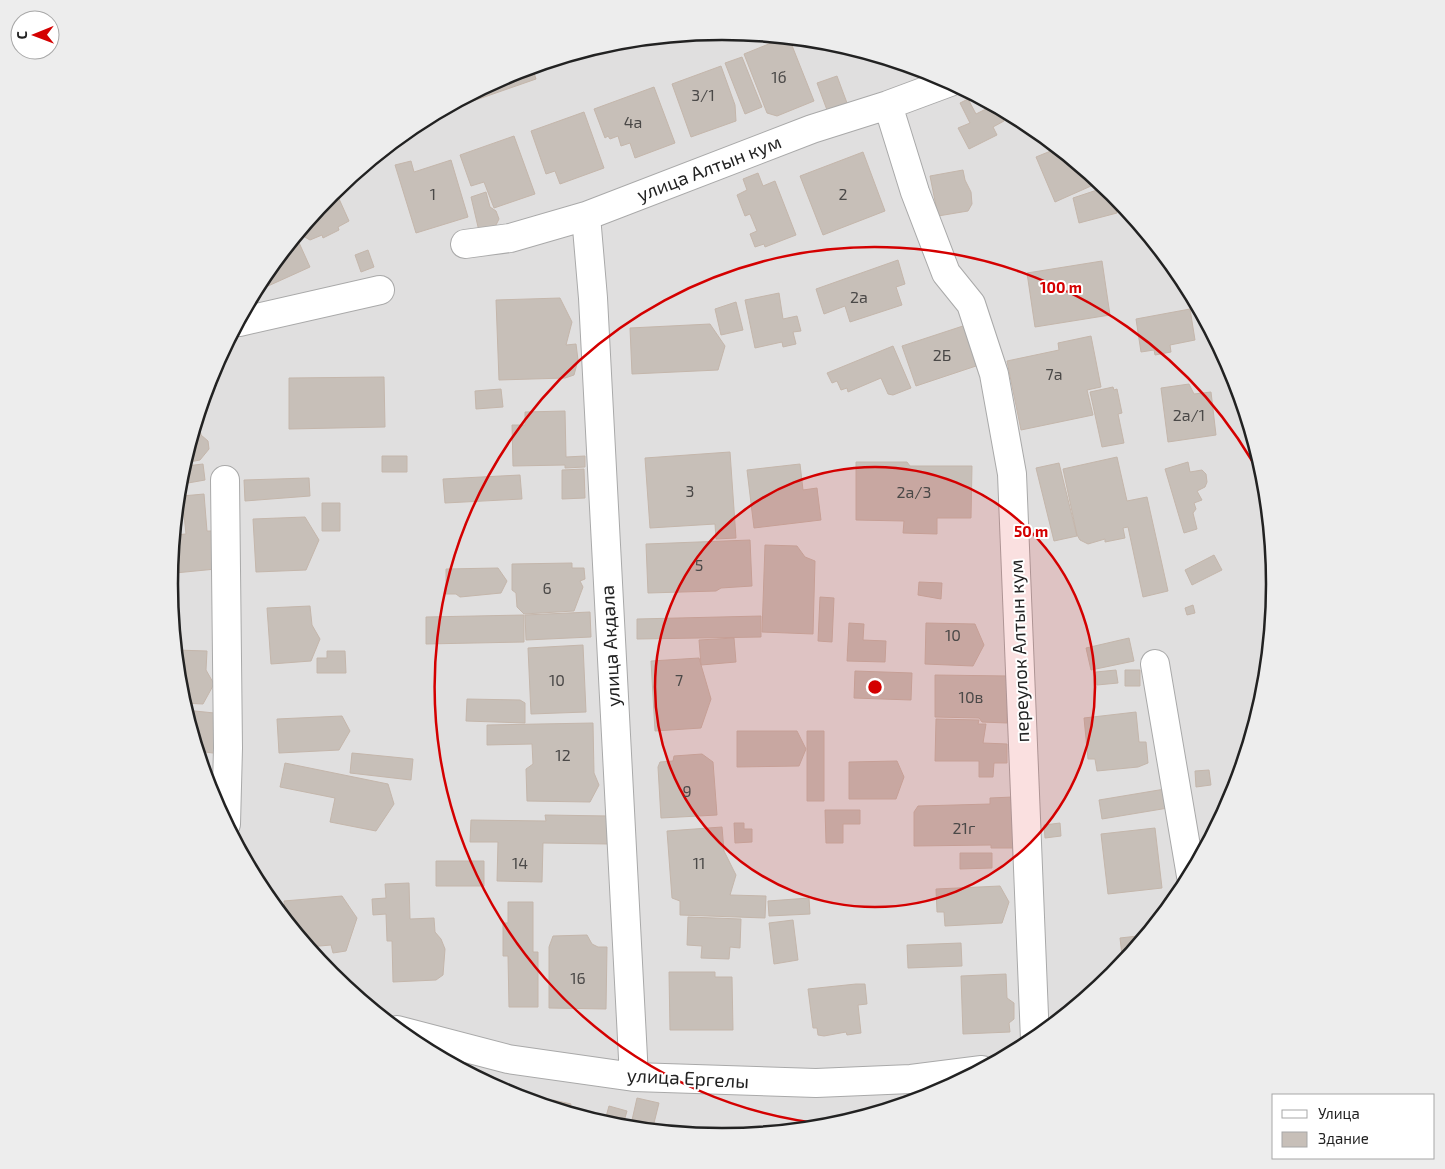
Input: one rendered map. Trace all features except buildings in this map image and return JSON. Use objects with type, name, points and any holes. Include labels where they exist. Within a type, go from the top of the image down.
[{"type":"street","name":"улица Алтын кум","points":[[466,244],[510,238],[586,216],[812,129],[888,105],[941,85]]},
{"type":"street","name":"переулок Алтын кум","points":[[888,105],[915,192],[946,272],[971,304],[994,374],[1012,474],[1035,1030]]},
{"type":"street","name":"улица Акдала","points":[[586,216],[593,298],[634,1076]]},
{"type":"street","points":[[247,320],[380,290]]},
{"type":"street","points":[[225,480],[228,738],[226,809]]},
{"type":"street","points":[[1155,664],[1189,865]]},
{"type":"street","name":"улица Ергелы","points":[[418,1035],[508,1059],[634,1076],[816,1083],[912,1079],[964,1072]]},
{"type":"shaded area","points":[[722,40],[758,41],[829,50],[898,69],[931,81],[995,113],[1025,132],[1082,175],[1108,199],[1154,253],[1194,312],[1226,376],[1238,409],[1257,478],[1266,549],[1266,620],[1257,691],[1238,760],[1226,793],[1194,857],[1175,887],[1132,944],[1108,970],[1082,994],[1025,1037],[995,1056],[931,1088],[898,1100],[829,1119],[758,1128],[722,1129],[687,1128],[616,1119],[547,1100],[514,1088],[450,1056],[420,1037],[363,994],[337,970],[313,944],[270,887],[251,857],[219,793],[207,760],[188,691],[179,620],[178,584],[179,549],[188,478],[207,409],[219,376],[251,312],[270,282],[313,225],[337,199],[363,175],[420,132],[450,113],[514,81],[547,69],[616,50],[687,41]]}]
